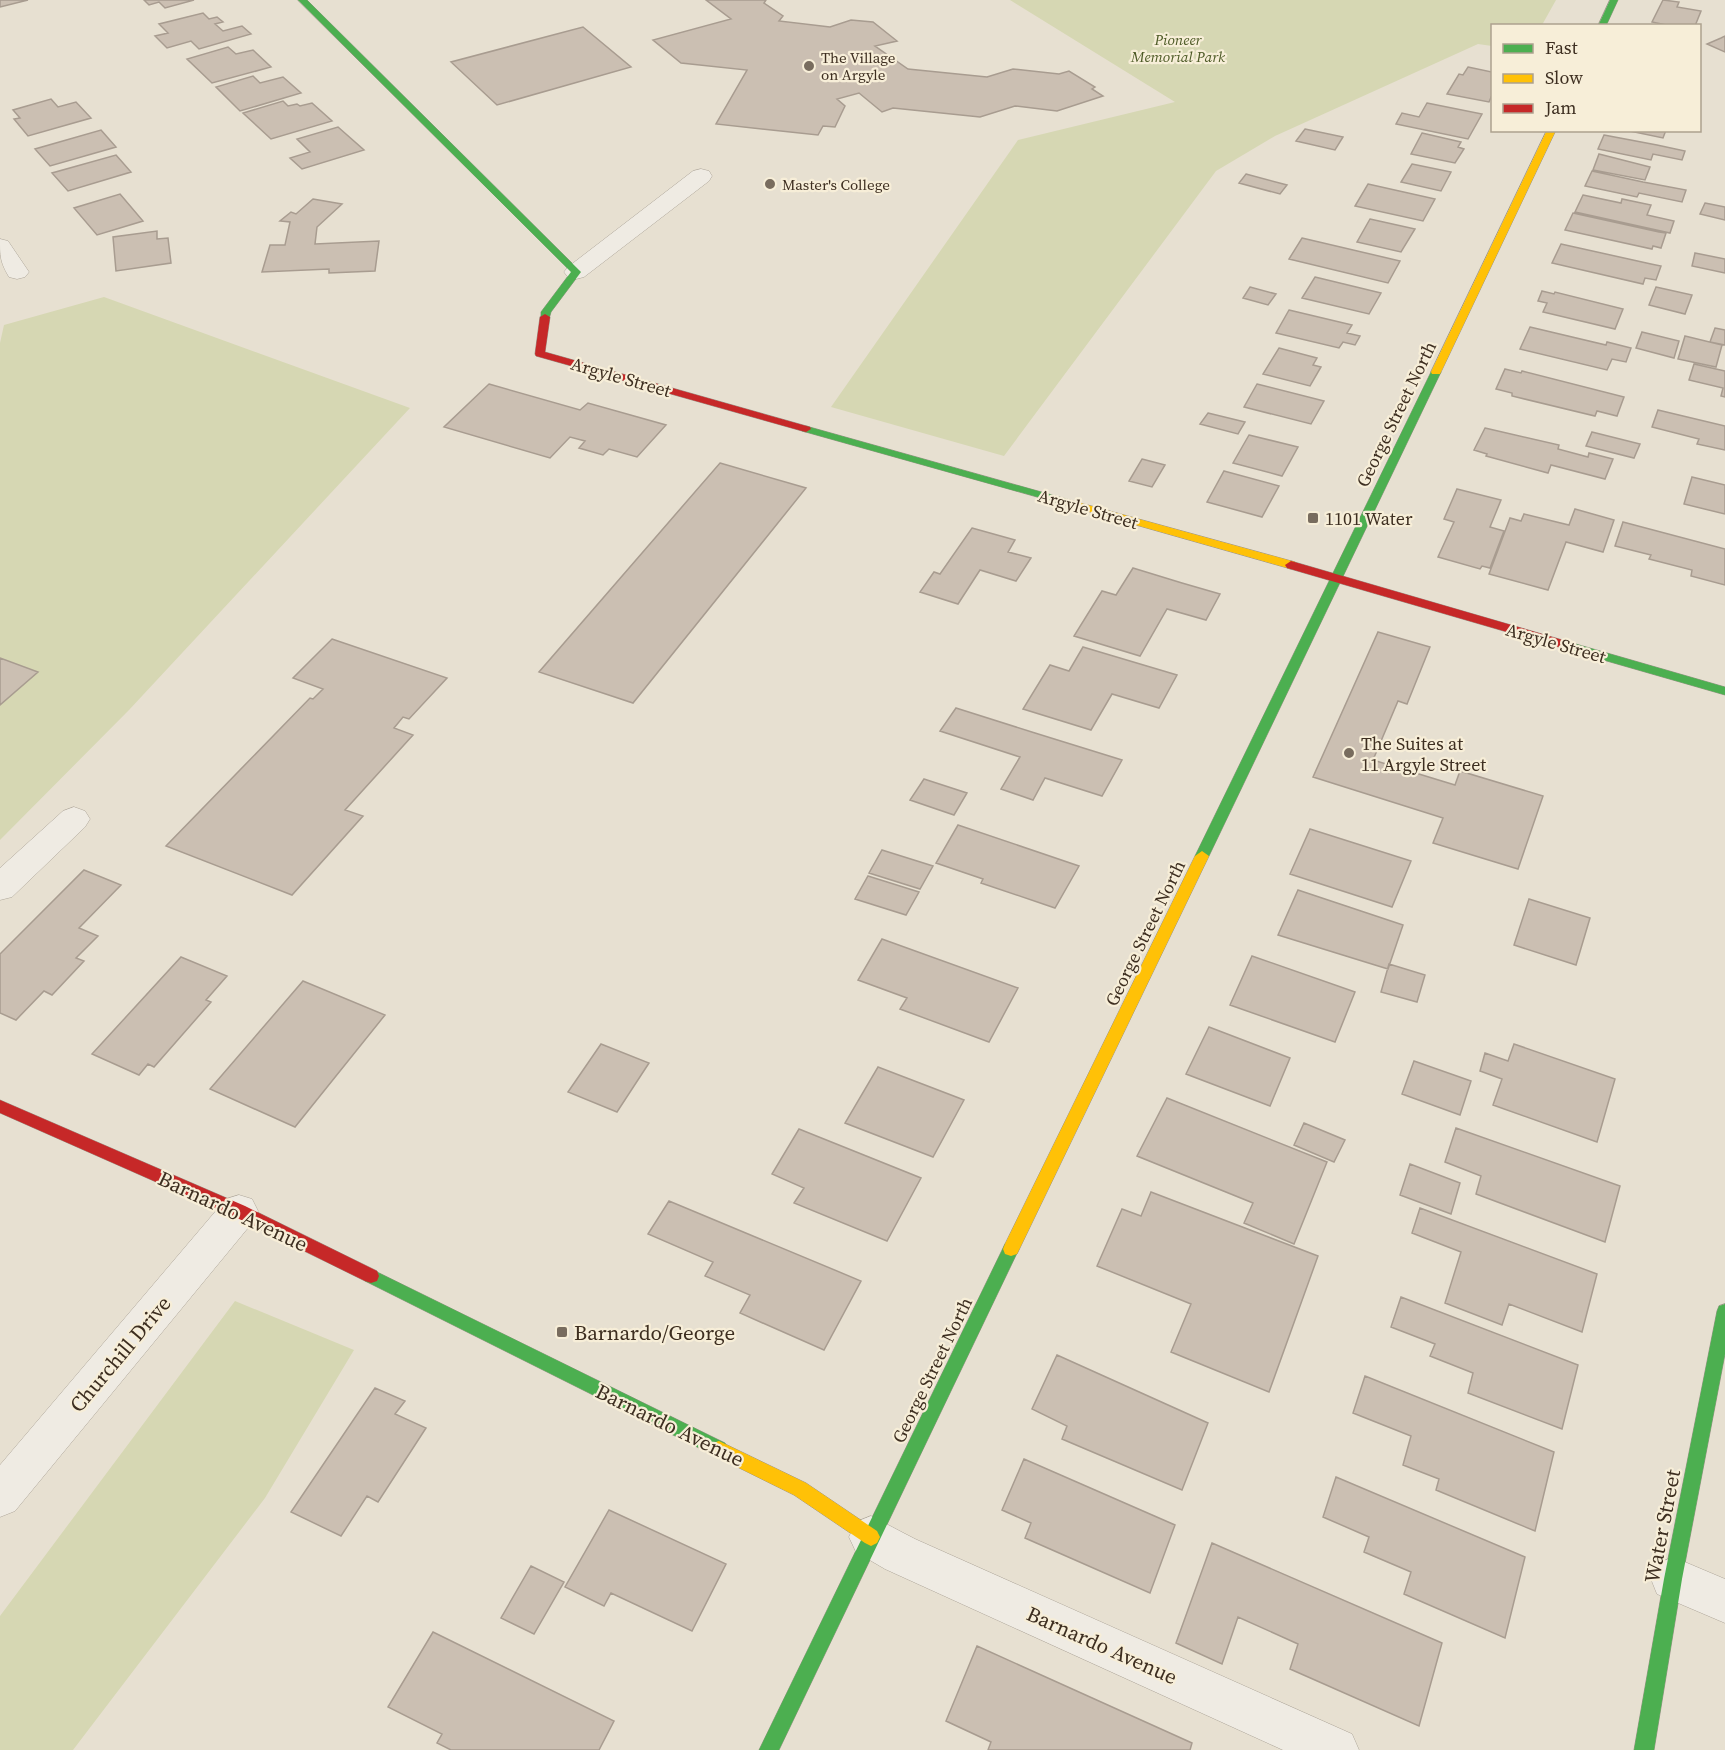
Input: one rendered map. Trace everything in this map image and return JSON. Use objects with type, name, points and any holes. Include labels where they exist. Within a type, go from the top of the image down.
[{"type":"street","points":[[303,0],[576,272]]},
{"type":"street","points":[[1603,24],[1614,0]]},
{"type":"street","name":"George Street North","points":[[770,1750],[1551,132]]},
{"type":"street","name":"Argyle Street","points":[[701,176],[576,272],[546,312],[540,354],[1337,578],[1725,691]]},
{"type":"street","points":[[0,246],[17,272]]},
{"type":"street","points":[[0,888],[74,819]]},
{"type":"street","name":"Barnardo Avenue","points":[[0,1106],[239,1211],[800,1489],[900,1554],[1336,1750]]},
{"type":"street","name":"Churchill Drive","points":[[0,1497],[239,1211]]},
{"type":"street","name":"Water Street","points":[[1644,1750],[1673,1579],[1725,1311]]},
{"type":"street","points":[[1673,1579],[1725,1601]]},
{"type":"green space","name":"Pioneer Memorial Park","points":[[1010,0],[1556,0],[1543,24],[1491,24],[1491,46],[1478,44],[1275,136],[1216,171],[1004,456],[831,407],[1018,140],[1175,102]]},
{"type":"green space","points":[[104,297],[410,408],[129,710],[0,840],[0,343],[4,325]]},
{"type":"green space","points":[[235,1301],[354,1350],[265,1498],[73,1750],[0,1750],[0,1616]]},
{"type":"building","points":[[0,0],[28,0],[0,7]]},
{"type":"building","points":[[144,0],[194,0],[165,8],[159,2],[149,5]]},
{"type":"building","name":"The Village on Argyle","points":[[706,0],[766,0],[764,3],[783,16],[779,21],[830,27],[851,20],[873,22],[897,41],[875,46],[908,69],[987,77],[1013,69],[1059,74],[1069,71],[1095,87],[1092,89],[1103,96],[1057,111],[1015,106],[980,117],[893,108],[882,112],[859,93],[837,99],[845,106],[835,127],[823,126],[818,135],[716,124],[747,70],[681,63],[653,40],[731,19]]},
{"type":"building","points":[[1663,0],[1679,2],[1677,7],[1701,11],[1696,24],[1652,22]]},
{"type":"building","points":[[203,13],[209,19],[217,17],[223,22],[215,24],[223,31],[242,26],[251,34],[199,49],[191,41],[167,48],[155,36],[168,33],[159,24]]},
{"type":"building","points":[[583,27],[631,67],[497,105],[451,62]]},
{"type":"building","points":[[1725,36],[1725,52],[1707,44],[1721,38]]},
{"type":"building","points":[[228,47],[236,54],[253,50],[271,67],[212,83],[187,59]]},
{"type":"building","points":[[1468,67],[1491,72],[1489,102],[1447,94],[1459,74],[1463,75]]},
{"type":"building","points":[[253,76],[260,83],[283,77],[301,93],[240,111],[216,87]]},
{"type":"building","points":[[51,99],[58,107],[76,102],[91,118],[28,136],[14,119],[20,118],[13,110]]},
{"type":"building","points":[[283,101],[288,106],[312,103],[332,121],[271,139],[243,113]]},
{"type":"building","points":[[1427,103],[1482,114],[1468,139],[1396,124],[1402,113],[1419,117]]},
{"type":"building","points":[[338,127],[364,150],[302,169],[290,158],[310,152],[297,139]]},
{"type":"building","points":[[1305,129],[1343,137],[1335,150],[1296,141]]},
{"type":"building","points":[[101,130],[116,147],[50,166],[35,149]]},
{"type":"building","points":[[1634,132],[1665,132],[1663,138]]},
{"type":"building","points":[[1422,133],[1461,142],[1458,147],[1464,149],[1455,163],[1411,154]]},
{"type":"building","points":[[1604,135],[1685,151],[1682,160],[1653,154],[1651,160],[1598,149]]},
{"type":"building","points":[[1599,154],[1650,167],[1645,180],[1593,170]]},
{"type":"building","points":[[116,155],[131,172],[68,191],[52,173]]},
{"type":"building","points":[[1412,164],[1451,172],[1441,191],[1401,182]]},
{"type":"building","points":[[1592,171],[1686,190],[1682,202],[1639,193],[1637,197],[1585,186]]},
{"type":"building","points":[[1246,174],[1287,185],[1280,194],[1239,183]]},
{"type":"building","points":[[1368,184],[1435,199],[1423,221],[1355,206]]},
{"type":"building","points":[[120,194],[143,221],[97,235],[74,208]]},
{"type":"building","points":[[1583,195],[1621,203],[1622,199],[1651,205],[1647,215],[1674,221],[1670,233],[1575,212]]},
{"type":"building","points":[[313,199],[342,204],[317,227],[315,244],[379,241],[375,271],[329,273],[329,269],[262,272],[270,245],[285,245],[290,222],[280,221],[291,212],[296,214]]},
{"type":"building","points":[[1705,203],[1725,207],[1725,220],[1700,214]]},
{"type":"building","points":[[1573,213],[1666,233],[1661,248],[1653,246],[1652,249],[1565,230]]},
{"type":"building","points":[[1370,219],[1415,229],[1401,252],[1357,242]]},
{"type":"building","points":[[157,231],[157,239],[168,238],[171,263],[116,271],[113,237]]},
{"type":"building","points":[[1302,238],[1400,261],[1388,283],[1289,259]]},
{"type":"building","points":[[1561,244],[1661,266],[1656,280],[1645,278],[1643,284],[1552,263]]},
{"type":"building","points":[[1695,253],[1725,259],[1725,273],[1692,266]]},
{"type":"building","points":[[1315,277],[1381,293],[1369,314],[1302,298]]},
{"type":"building","points":[[1250,287],[1276,294],[1268,305],[1243,298]]},
{"type":"building","points":[[1656,287],[1692,295],[1685,314],[1649,305]]},
{"type":"building","points":[[1542,291],[1554,294],[1555,292],[1623,309],[1615,329],[1543,312],[1547,303],[1538,301]]},
{"type":"building","points":[[1289,310],[1352,325],[1347,333],[1360,336],[1355,345],[1343,342],[1339,348],[1276,333]]},
{"type":"building","points":[[1530,327],[1606,345],[1607,342],[1631,348],[1626,362],[1612,359],[1607,370],[1520,349]]},
{"type":"building","points":[[1715,328],[1725,330],[1725,345],[1710,342]]},
{"type":"building","points":[[1642,332],[1679,341],[1674,358],[1636,348]]},
{"type":"building","points":[[1685,336],[1722,345],[1716,367],[1678,359]]},
{"type":"building","points":[[1279,348],[1317,358],[1313,365],[1321,367],[1310,386],[1263,374]]},
{"type":"building","points":[[1694,364],[1725,371],[1725,397],[1721,396],[1723,388],[1689,380]]},
{"type":"building","points":[[1505,369],[1521,373],[1522,371],[1624,397],[1617,416],[1597,411],[1595,416],[1512,396],[1512,393],[1496,389]]},
{"type":"building","points":[[489,384],[580,410],[588,403],[666,425],[637,457],[609,449],[603,455],[579,448],[585,441],[570,437],[550,458],[444,427]]},
{"type":"building","points":[[1257,384],[1324,401],[1311,424],[1244,407]]},
{"type":"building","points":[[1658,410],[1725,426],[1725,450],[1697,444],[1699,439],[1652,427]]},
{"type":"building","points":[[1208,413],[1245,422],[1238,434],[1200,424]]},
{"type":"building","points":[[1485,428],[1559,445],[1558,449],[1588,457],[1589,453],[1613,459],[1605,479],[1551,465],[1548,473],[1486,456],[1487,454],[1474,450]]},
{"type":"building","points":[[1592,432],[1640,444],[1634,458],[1586,446]]},
{"type":"building","points":[[1249,435],[1298,447],[1282,476],[1233,463]]},
{"type":"building","points":[[1142,459],[1165,465],[1152,487],[1129,481]]},
{"type":"building","points":[[720,463],[806,488],[633,703],[539,672]]},
{"type":"building","points":[[1224,471],[1279,486],[1262,517],[1207,502]]},
{"type":"building","points":[[1692,477],[1725,485],[1725,514],[1684,504]]},
{"type":"building","points":[[1457,489],[1501,500],[1490,527],[1504,531],[1490,568],[1482,566],[1480,569],[1438,557],[1454,522],[1444,519]]},
{"type":"building","points":[[1575,509],[1614,520],[1603,552],[1566,542],[1548,590],[1489,574],[1510,518],[1521,521],[1524,514],[1569,525]]},
{"type":"building","points":[[1623,522],[1725,549],[1725,585],[1691,576],[1692,570],[1649,559],[1651,555],[1615,546]]},
{"type":"building","points":[[972,528],[1015,540],[1008,552],[1031,558],[1016,581],[980,570],[958,604],[920,592],[934,572],[940,574]]},
{"type":"building","points":[[1133,568],[1220,594],[1206,620],[1167,609],[1140,656],[1074,636],[1102,591],[1116,595]]},
{"type":"building","name":"The Suites at 11 Argyle Street","points":[[1378,632],[1430,647],[1407,704],[1398,701],[1373,760],[1455,785],[1460,771],[1543,796],[1518,869],[1433,843],[1443,818],[1313,777]]},
{"type":"building","points":[[332,639],[447,678],[409,719],[403,717],[394,728],[413,735],[345,810],[363,816],[292,895],[166,846],[310,698],[313,699],[323,689],[293,678]]},
{"type":"building","points":[[1083,647],[1177,675],[1159,708],[1112,694],[1091,730],[1023,709],[1050,665],[1069,671]]},
{"type":"building","points":[[0,658],[38,672],[0,705]]},
{"type":"building","points":[[956,708],[1122,760],[1102,796],[1045,778],[1033,800],[1001,789],[1020,757],[940,731]]},
{"type":"building","points":[[924,779],[967,793],[954,815],[910,800]]},
{"type":"building","points":[[958,825],[1079,866],[1055,908],[981,883],[983,879],[936,863]]},
{"type":"building","points":[[1310,829],[1411,861],[1392,907],[1290,874]]},
{"type":"building","points":[[882,850],[933,866],[920,889],[869,873]]},
{"type":"building","points":[[84,870],[121,885],[79,928],[98,936],[76,958],[84,961],[52,995],[44,991],[16,1020],[0,1013],[0,954]]},
{"type":"building","points":[[868,876],[919,892],[906,915],[855,899]]},
{"type":"building","points":[[1298,890],[1403,925],[1388,969],[1278,935]]},
{"type":"building","points":[[1529,899],[1590,918],[1576,965],[1514,945]]},
{"type":"building","points":[[882,939],[1018,988],[989,1042],[900,1009],[907,998],[858,980]]},
{"type":"building","points":[[1252,956],[1355,992],[1335,1042],[1230,1005]]},
{"type":"building","points":[[181,957],[227,976],[206,1000],[211,1002],[154,1067],[148,1064],[139,1075],[92,1054]]},
{"type":"building","points":[[1389,964],[1425,975],[1417,1002],[1381,992]]},
{"type":"building","points":[[303,981],[385,1015],[295,1127],[210,1089]]},
{"type":"building","points":[[1209,1027],[1290,1058],[1270,1106],[1186,1074]]},
{"type":"building","points":[[601,1044],[649,1063],[617,1112],[568,1092]]},
{"type":"building","points":[[1514,1044],[1615,1079],[1597,1142],[1493,1105],[1502,1079],[1480,1071],[1485,1053],[1508,1061]]},
{"type":"building","points":[[1414,1061],[1471,1081],[1460,1115],[1402,1094]]},
{"type":"building","points":[[878,1067],[964,1100],[933,1157],[845,1123]]},
{"type":"building","points":[[1167,1098],[1327,1162],[1294,1244],[1244,1223],[1253,1203],[1137,1156]]},
{"type":"building","points":[[1304,1123],[1345,1140],[1334,1162],[1294,1145]]},
{"type":"building","points":[[1456,1128],[1620,1186],[1605,1242],[1476,1194],[1481,1176],[1445,1162]]},
{"type":"building","points":[[799,1129],[921,1178],[887,1241],[794,1203],[804,1188],[772,1174]]},
{"type":"building","points":[[1410,1164],[1460,1183],[1451,1214],[1400,1195]]},
{"type":"building","points":[[1151,1192],[1318,1256],[1269,1392],[1171,1352],[1191,1304],[1097,1266],[1122,1209],[1141,1216]]},
{"type":"building","points":[[669,1201],[861,1281],[824,1350],[740,1313],[750,1295],[705,1276],[713,1262],[648,1234]]},
{"type":"building","points":[[1420,1208],[1597,1274],[1582,1332],[1509,1304],[1502,1325],[1445,1303],[1461,1252],[1412,1233]]},
{"type":"building","points":[[1401,1297],[1578,1365],[1562,1429],[1468,1393],[1473,1373],[1430,1356],[1435,1344],[1391,1327]]},
{"type":"building","points":[[1057,1355],[1208,1423],[1182,1490],[1062,1439],[1067,1426],[1032,1409]]},
{"type":"building","points":[[1365,1376],[1554,1452],[1535,1531],[1436,1490],[1439,1479],[1403,1465],[1411,1436],[1353,1413]]},
{"type":"building","points":[[375,1388],[405,1401],[395,1414],[426,1428],[378,1502],[367,1496],[341,1536],[291,1512]]},
{"type":"building","points":[[1024,1459],[1175,1525],[1150,1593],[1025,1538],[1031,1523],[1002,1510]]},
{"type":"building","points":[[1336,1477],[1525,1557],[1505,1638],[1404,1594],[1411,1572],[1364,1552],[1369,1537],[1323,1517]]},
{"type":"building","points":[[609,1510],[726,1564],[692,1631],[611,1593],[604,1606],[565,1587]]},
{"type":"building","points":[[1212,1543],[1442,1643],[1419,1726],[1290,1669],[1298,1644],[1238,1617],[1222,1664],[1176,1643]]},
{"type":"building","points":[[531,1566],[564,1582],[534,1634],[501,1618]]},
{"type":"building","points":[[433,1632],[614,1721],[599,1750],[451,1750],[437,1743],[442,1734],[388,1707]]},
{"type":"building","points":[[977,1646],[1192,1743],[1190,1750],[988,1750],[991,1742],[946,1721]]},
{"type":"traffic: fast","points":[[302,0],[576,272],[546,312],[545,317]]},
{"type":"traffic: fast","points":[[1603,24],[1614,0]]},
{"type":"traffic: fast","points":[[1202,856],[1436,372]]},
{"type":"traffic: fast","points":[[806,429],[1066,502]]},
{"type":"traffic: fast","points":[[1562,644],[1725,691]]},
{"type":"traffic: fast","points":[[769,1750],[1011,1249]]},
{"type":"traffic: fast","points":[[371,1276],[719,1449]]},
{"type":"traffic: fast","points":[[1644,1750],[1673,1579],[1725,1311]]},
{"type":"traffic: slow","points":[[1436,372],[1551,132]]},
{"type":"traffic: slow","points":[[1066,502],[1291,565]]},
{"type":"traffic: slow","points":[[1011,1249],[1202,856]]},
{"type":"traffic: slow","points":[[719,1449],[800,1489],[871,1537]]},
{"type":"traffic: jam","points":[[545,317],[540,354],[806,429]]},
{"type":"traffic: jam","points":[[1291,565],[1562,644]]},
{"type":"traffic: jam","points":[[0,1106],[239,1211],[371,1276]]},
{"type":"place","name":"The Village on Argyle","points":[[809,66]]},
{"type":"place","name":"Master's College","points":[[770,184]]},
{"type":"place","name":"1101 Water","points":[[1313,518]]},
{"type":"place","name":"The Suites at 11 Argyle Street","points":[[1349,753]]},
{"type":"place","name":"Barnardo/George","points":[[562,1332]]}]
